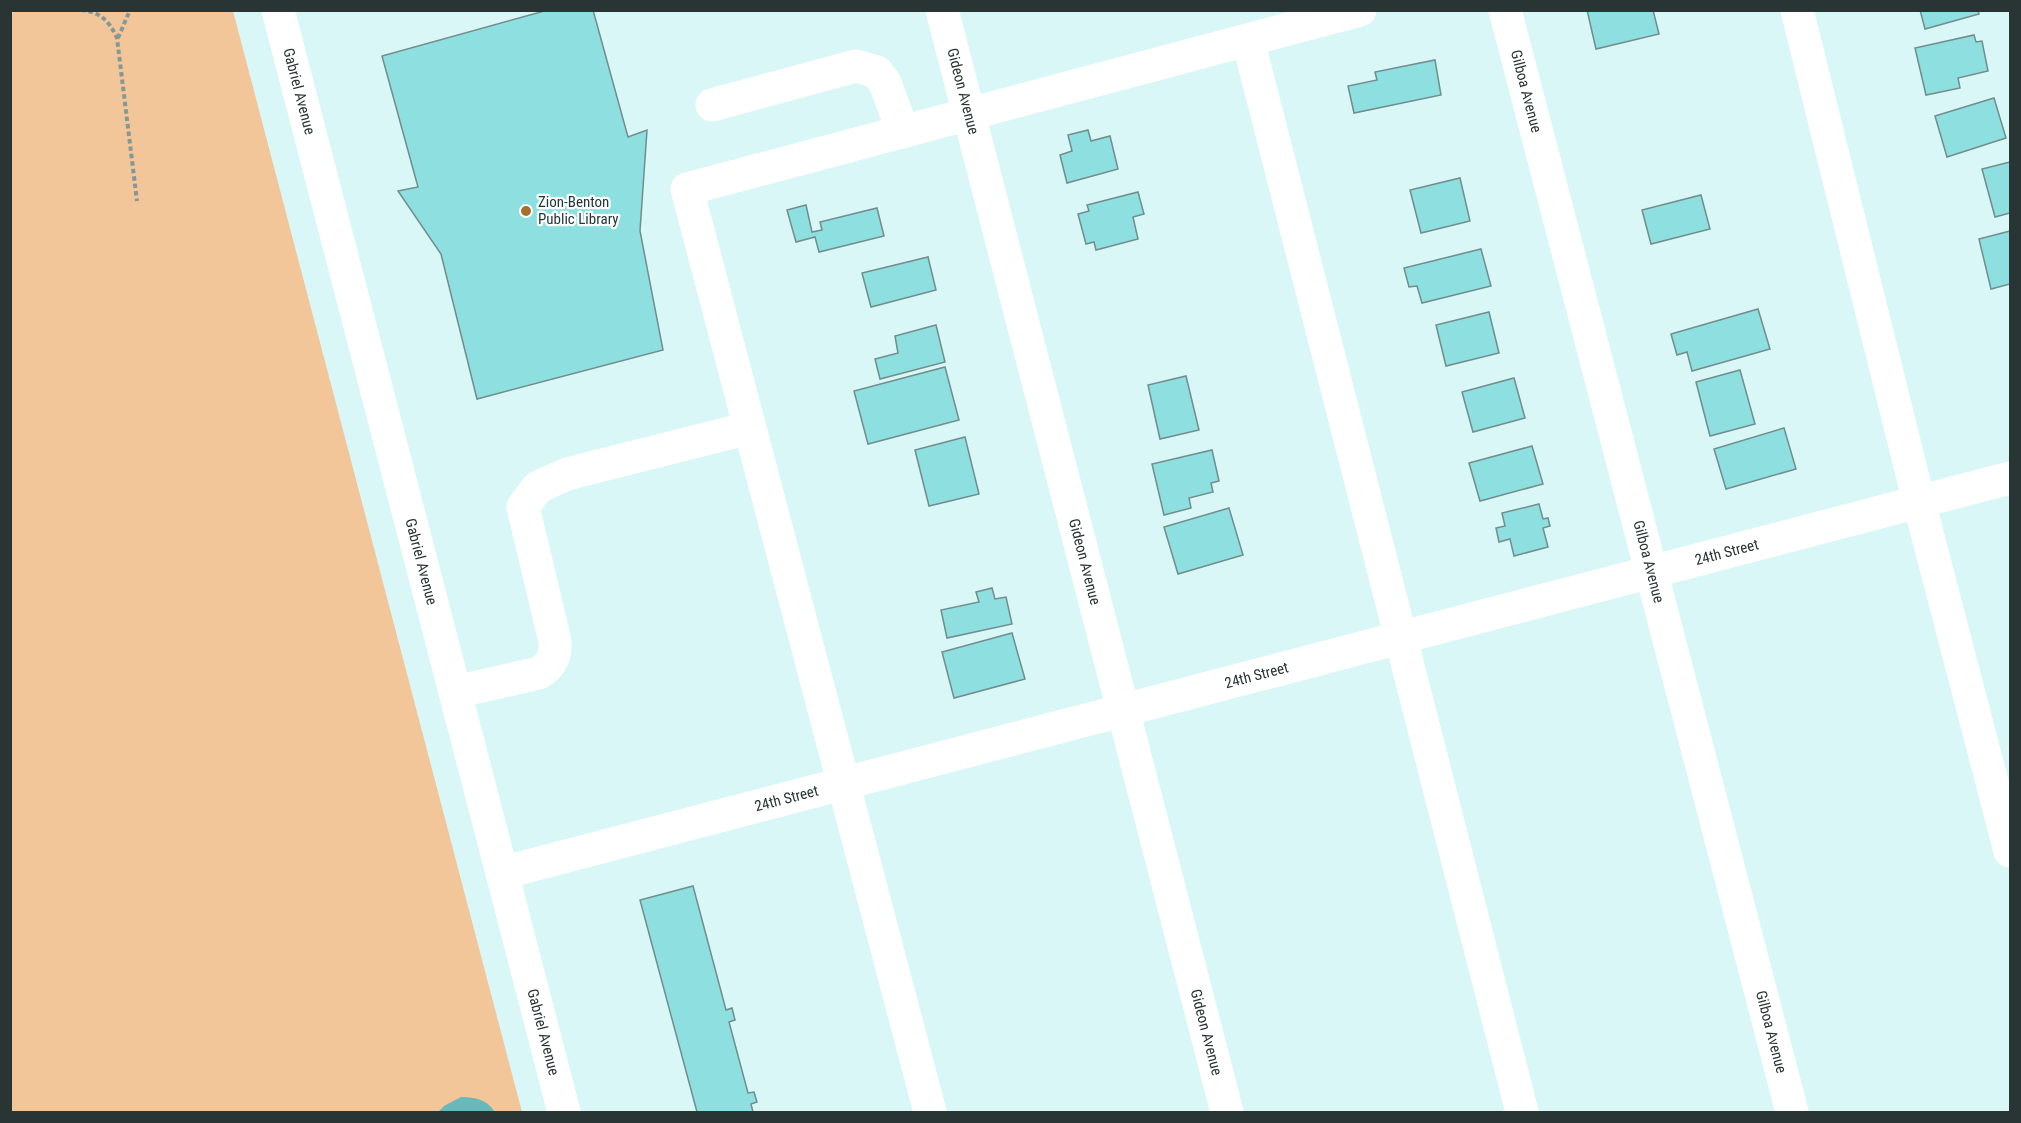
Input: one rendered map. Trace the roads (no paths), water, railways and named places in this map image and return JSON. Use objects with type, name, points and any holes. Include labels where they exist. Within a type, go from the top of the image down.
[{"type":"street","name":"Gabriel Avenue","points":[[278,10],[564,1113]]},
{"type":"street","name":"Gideon Avenue","points":[[942,10],[1227,1113]]},
{"type":"street","points":[[930,1113],[687,189],[1360,10]]},
{"type":"street","name":"Gilboa Avenue","points":[[1505,10],[1792,1113]]},
{"type":"street","points":[[1797,10],[2010,851]]},
{"type":"street","points":[[1248,40],[1522,1113]]},
{"type":"street","points":[[712,105],[856,66],[877,72],[885,83],[903,132]]},
{"type":"street","points":[[455,692],[539,673],[549,667],[556,653],[523,507],[538,487],[567,474],[749,428]]},
{"type":"street","name":"24th Street","points":[[502,873],[2010,478]]},
{"type":"water","points":[[461,1097],[481,1100],[495,1112],[438,1112]]},
{"type":"place","name":"Zion-Benton Public Library","points":[[526,211]]}]
